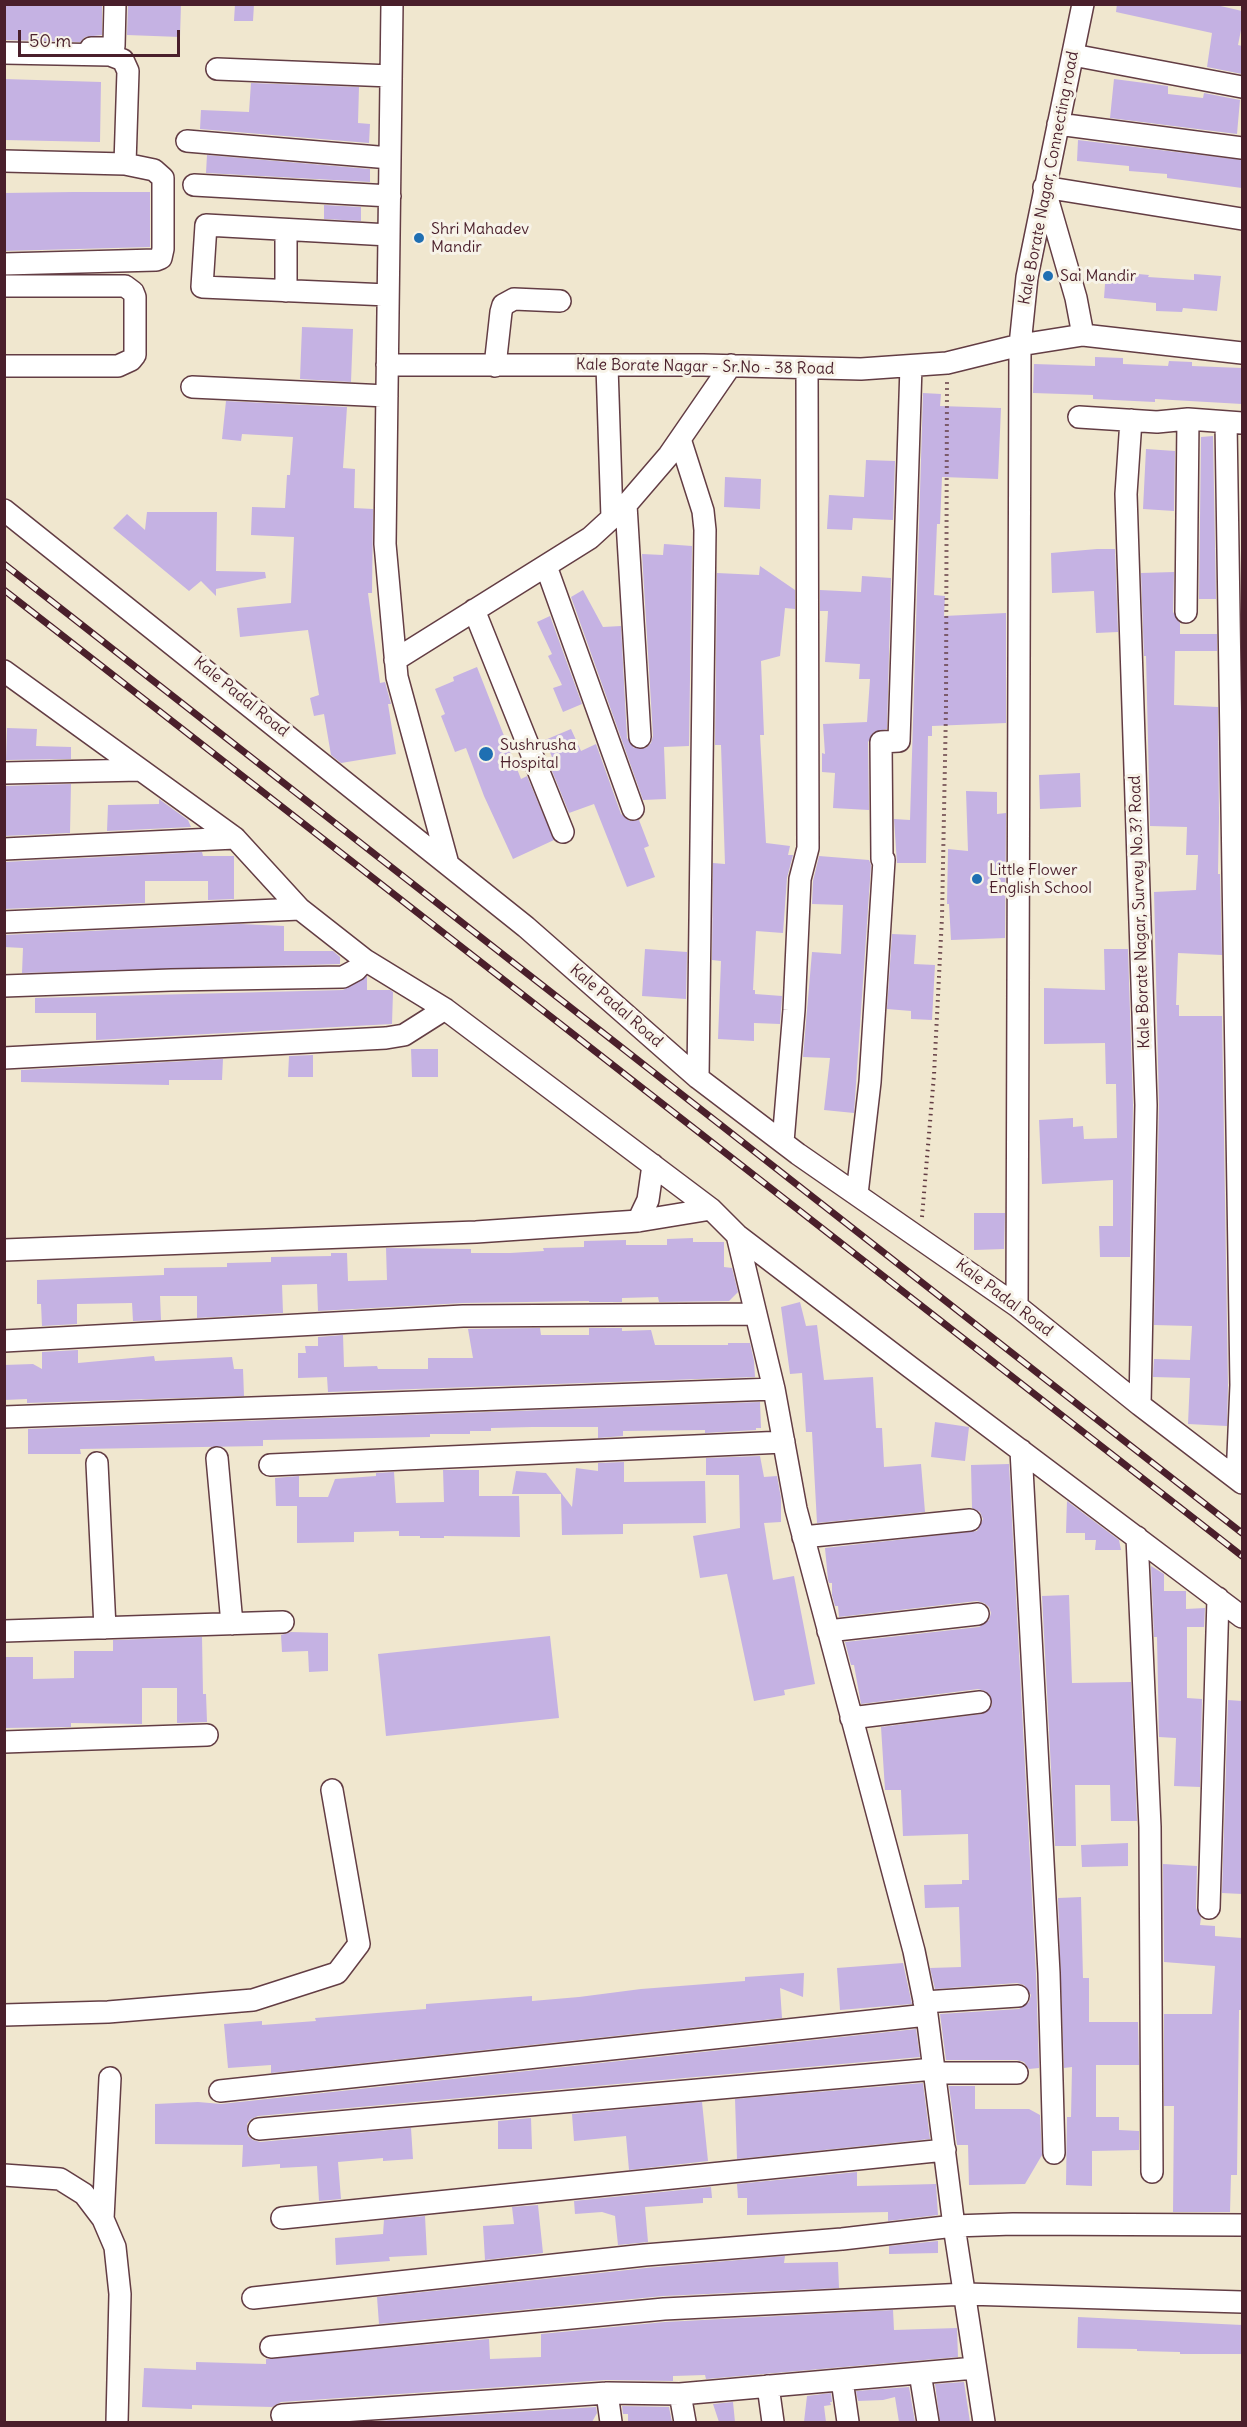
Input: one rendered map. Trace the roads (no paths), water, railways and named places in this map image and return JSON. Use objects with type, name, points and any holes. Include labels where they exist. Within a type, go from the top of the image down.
[{"type":"street","points":[[4,45],[111,48],[116,42],[115,4]]},
{"type":"street","points":[[392,4],[385,544],[397,677],[448,864]]},
{"type":"street","name":"Kale Borate Nagar, Connecting road","points":[[1017,1306],[1020,345],[1027,277],[1083,4]]},
{"type":"street","points":[[4,53],[110,56],[123,60],[128,71],[125,164]]},
{"type":"street","points":[[1073,55],[1242,87]]},
{"type":"street","points":[[217,69],[391,76]]},
{"type":"street","points":[[1058,124],[1242,148]]},
{"type":"street","points":[[187,141],[390,158]]},
{"type":"street","points":[[4,161],[125,164],[154,170],[163,178],[164,249],[161,258],[156,260],[4,264]]},
{"type":"street","points":[[194,185],[390,196]]},
{"type":"street","points":[[1083,335],[1076,298],[1044,187],[1242,219]]},
{"type":"street","points":[[388,295],[202,287],[206,225],[389,235]]},
{"type":"street","points":[[286,230],[286,291]]},
{"type":"street","points":[[4,286],[125,286],[133,292],[135,297],[135,355],[131,360],[118,366],[4,366]]},
{"type":"street","points":[[495,366],[503,305],[514,299],[560,301]]},
{"type":"street","points":[[1020,345],[1083,335],[1242,353]]},
{"type":"street","name":"Kale Borate Nagar - Sr.No - 38 Road","points":[[387,365],[731,365],[807,369],[911,366],[947,363],[1020,345]]},
{"type":"street","points":[[395,660],[590,538],[619,512],[680,439],[731,365]]},
{"type":"street","points":[[608,366],[640,737]]},
{"type":"street","points":[[857,1194],[870,1082],[884,860],[882,859],[881,742],[899,741],[911,366]]},
{"type":"street","points":[[783,1142],[794,1010],[801,879],[808,848],[807,369]]},
{"type":"street","points":[[192,387],[387,396]]},
{"type":"street","points":[[1079,417],[1157,422],[1188,419],[1234,422],[1241,1480]]},
{"type":"street","points":[[1186,612],[1188,419]]},
{"type":"street","name":"Kale Borate Nagar, Survey No.3? Road","points":[[1131,420],[1126,494],[1146,1105],[1140,1405]]},
{"type":"street","points":[[680,439],[703,511],[705,530],[698,1078]]},
{"type":"street","name":"Kale Padal Road","points":[[4,510],[526,927],[698,1078],[783,1142],[1017,1306],[1140,1405],[1241,1480]]},
{"type":"street","points":[[546,566],[633,809]]},
{"type":"street","points":[[474,610],[563,832]]},
{"type":"street","points":[[4,671],[235,838],[300,909],[365,960],[445,1009],[711,1209],[737,1235],[1242,1617]]},
{"type":"street","points":[[4,773],[140,770]]},
{"type":"street","points":[[4,849],[235,838]]},
{"type":"street","points":[[4,922],[300,909]]},
{"type":"street","points":[[4,986],[343,977],[356,970],[365,960]]},
{"type":"street","points":[[4,1058],[386,1038],[404,1035],[445,1009]]},
{"type":"street","points":[[638,1221],[648,1200],[653,1165]]},
{"type":"street","points":[[4,1250],[476,1232],[638,1221],[711,1209]]},
{"type":"street","points":[[737,1235],[774,1389],[796,1509],[914,1951],[926,2008],[954,2226],[984,2422]]},
{"type":"street","points":[[4,1341],[463,1316],[756,1314]]},
{"type":"street","points":[[4,1417],[774,1389]]},
{"type":"street","points":[[270,1465],[784,1442]]},
{"type":"street","points":[[1021,1450],[1049,1972],[1054,2153]]},
{"type":"street","points":[[217,1458],[232,1624]]},
{"type":"street","points":[[97,1463],[105,1628]]},
{"type":"street","points":[[803,1537],[970,1520]]},
{"type":"street","points":[[1137,1538],[1150,1827],[1152,2172]]},
{"type":"street","points":[[1209,1908],[1218,1598]]},
{"type":"street","points":[[828,1631],[978,1614]]},
{"type":"street","points":[[4,1631],[283,1622]]},
{"type":"street","points":[[850,1718],[980,1702]]},
{"type":"street","points":[[4,1742],[207,1735]]},
{"type":"street","points":[[9,2014],[108,2012],[253,2000],[337,1973],[359,1944],[332,1790]]},
{"type":"street","points":[[220,2091],[1018,1996]]},
{"type":"street","points":[[259,2129],[935,2071],[1017,2073]]},
{"type":"street","points":[[103,2219],[110,2078]]},
{"type":"street","points":[[282,2218],[945,2150]]},
{"type":"street","points":[[4,2175],[60,2179],[84,2193],[103,2219],[115,2247],[120,2294],[117,2422]]},
{"type":"street","points":[[253,2298],[633,2257],[842,2239],[954,2226],[1242,2224]]},
{"type":"street","points":[[271,2347],[664,2309],[966,2294],[1242,2302]]},
{"type":"street","points":[[282,2415],[607,2393],[680,2394],[975,2368]]},
{"type":"street","points":[[920,2373],[928,2422]]},
{"type":"street","points":[[842,2380],[848,2422]]},
{"type":"street","points":[[768,2386],[773,2422]]},
{"type":"street","points":[[607,2393],[611,2422]]},
{"type":"street","points":[[680,2394],[685,2422]]},
{"type":"railway","points":[[4,564],[1242,1533]]},
{"type":"railway","points":[[4,590],[1242,1556]]},
{"type":"place","name":"Shri Mahadev Mandir","points":[[419,238]]},
{"type":"place","name":"Sai Mandir","points":[[1048,276]]},
{"type":"place","name":"Sushrusha Hospital","points":[[486,754]]},
{"type":"place","name":"Little Flower English School","points":[[977,879]]}]
